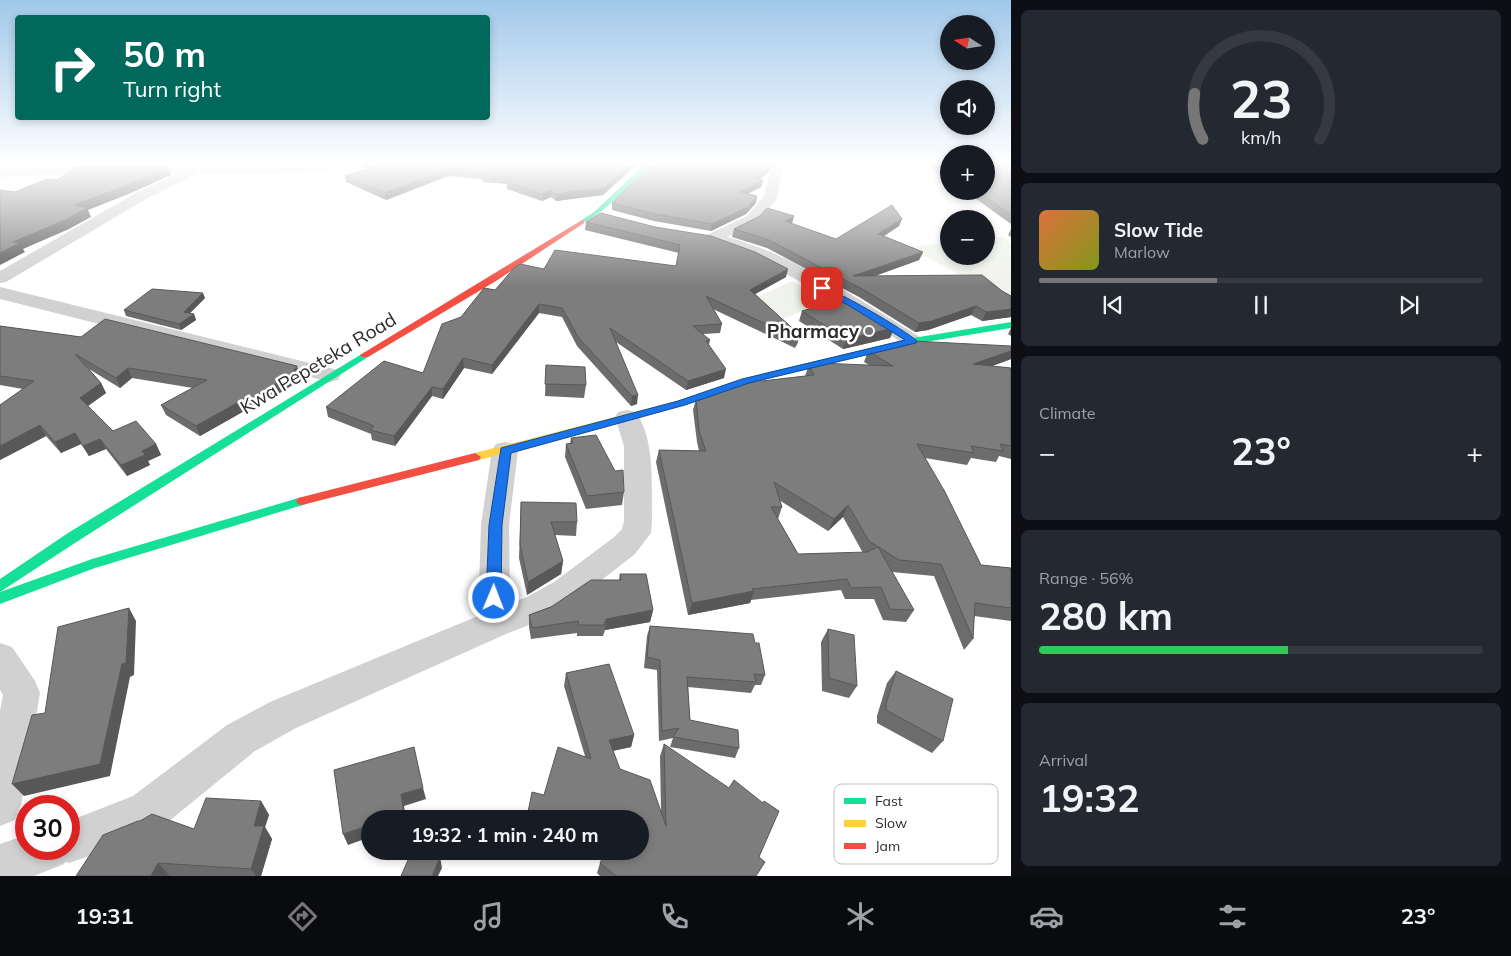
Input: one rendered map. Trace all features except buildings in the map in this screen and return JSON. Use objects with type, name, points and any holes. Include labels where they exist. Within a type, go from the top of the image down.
[{"type":"street","points":[[0,278],[127,205]]},
{"type":"street","name":"Kwa Pepeteka Road","points":[[0,586],[73,537],[330,375],[493,279],[596,212],[603,205]]},
{"type":"street","points":[[764,205],[752,219],[707,236],[760,254],[851,303],[913,341]]},
{"type":"street","points":[[596,212],[614,217]]},
{"type":"street","points":[[0,293],[330,375]]},
{"type":"street","points":[[0,598],[92,564],[316,496],[505,450],[681,403],[746,381],[913,341],[1011,325]]},
{"type":"street","points":[[80,838],[148,811],[241,738],[283,715],[494,624],[538,607],[565,591],[624,546],[636,533],[638,521],[637,446],[628,417]]},
{"type":"street","points":[[494,624],[495,525],[505,450]]},
{"type":"street","points":[[0,658],[22,693],[0,804]]},
{"type":"street","points":[[0,866],[17,860]]},
{"type":"shaded area","points":[[1003,237],[1011,242],[1011,303],[942,265],[995,265],[995,238]]},
{"type":"shaded area","points":[[940,244],[940,264],[909,247]]},
{"type":"shaded area","points":[[792,281],[827,301],[785,318],[753,299]]},
{"type":"traffic: fast","points":[[582,222],[605,205]]},
{"type":"traffic: fast","points":[[765,376],[913,341],[1011,325]]},
{"type":"traffic: fast","points":[[0,586],[73,537],[365,355]]},
{"type":"traffic: fast","points":[[0,598],[92,564],[302,501]]},
{"type":"traffic: slow","points":[[475,457],[681,403],[765,376]]},
{"type":"traffic: jam","points":[[365,355],[493,279],[582,222]]},
{"type":"traffic: jam","points":[[302,501],[475,457]]},
{"type":"place","name":"Pharmacy","points":[[869,331]]},
{"type":"route","points":[[494,598],[495,525],[505,450],[681,403],[730,388],[746,381],[913,341],[851,303],[822,288]]}]
